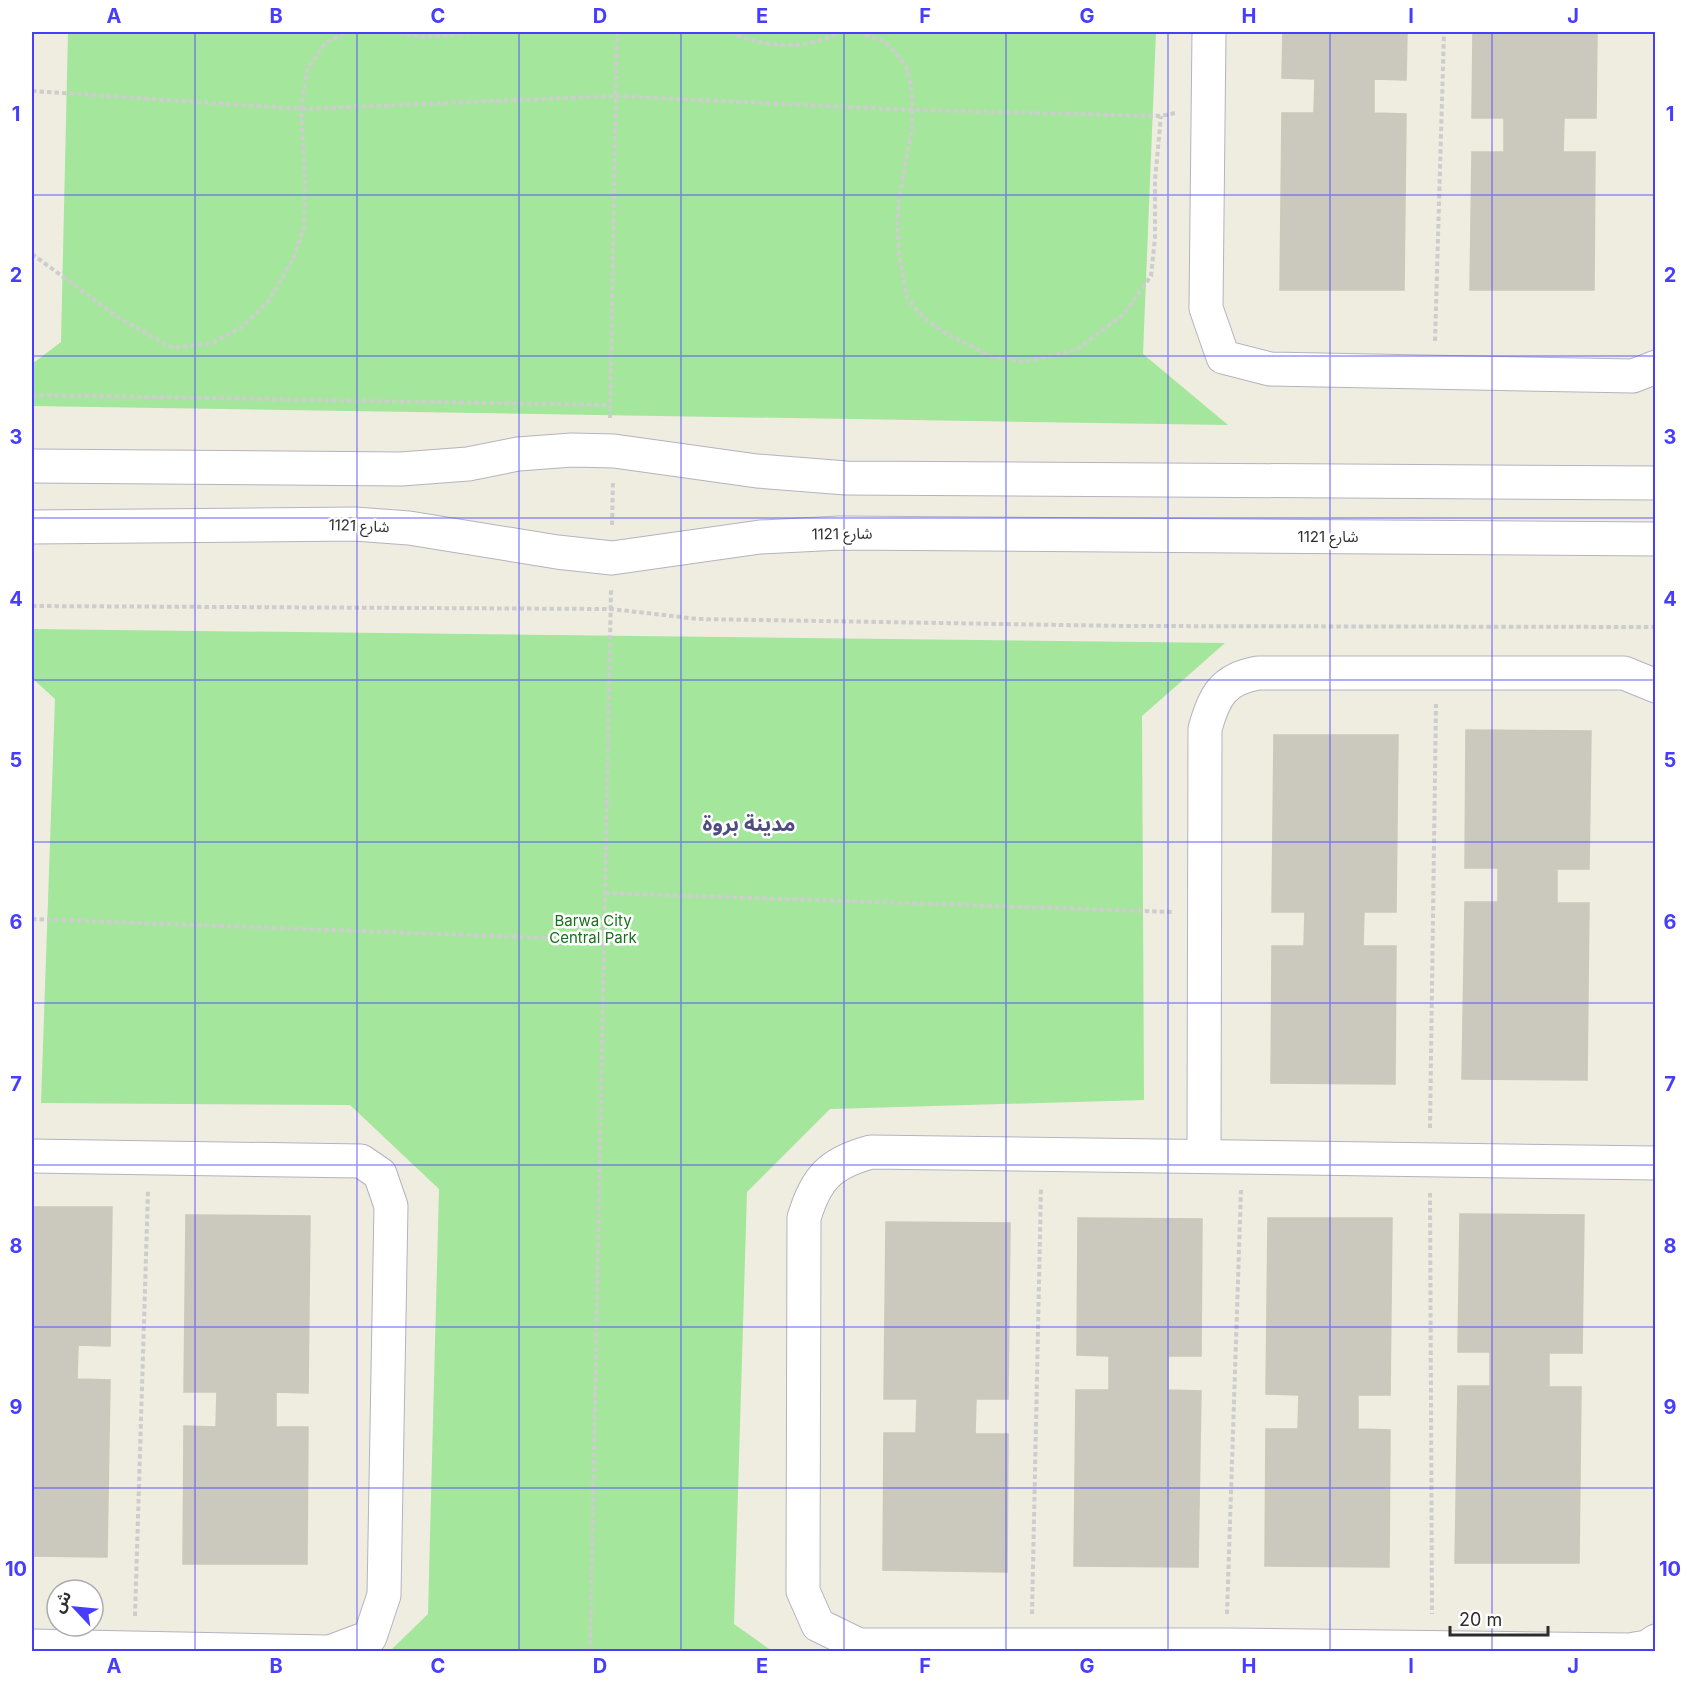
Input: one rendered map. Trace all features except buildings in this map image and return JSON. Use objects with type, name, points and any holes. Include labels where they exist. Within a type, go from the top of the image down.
[{"type":"street","points":[[1209,32],[1206,308],[1223,357],[1270,369],[1633,376],[1656,367]]},
{"type":"street","points":[[32,466],[401,469],[468,464],[529,454],[614,451],[757,471],[846,478],[1656,483]]},
{"type":"street","name":"شارع 1121","points":[[32,527],[355,524],[409,528],[557,552],[612,558],[760,537],[840,533],[1656,539]]},
{"type":"street","points":[[1204,1156],[1205,729],[1211,705],[1226,686],[1239,676],[1258,673],[1624,673],[1656,686]]},
{"type":"street","points":[[1656,1163],[871,1152],[845,1159],[825,1175],[812,1193],[804,1218],[803,1591],[818,1625],[860,1645],[1226,1645],[1432,1650],[1629,1650],[1647,1647],[1656,1641]]},
{"type":"street","points":[[32,1156],[361,1161],[380,1174],[391,1206],[384,1595],[370,1637],[330,1652]]},
{"type":"street","points":[[32,1646],[134,1646],[326,1652]]},
{"type":"path","points":[[32,255],[119,318],[173,348],[213,344],[243,326],[268,303],[293,259],[304,227],[305,181],[301,109],[307,70],[325,43],[347,32]]},
{"type":"path","points":[[391,32],[424,37],[486,32]]},
{"type":"path","points":[[590,1652],[614,451],[609,405],[617,32]]},
{"type":"path","points":[[730,32],[765,42],[796,45],[826,40],[839,32]]},
{"type":"path","points":[[858,32],[885,42],[897,54],[907,68],[912,93],[912,110],[897,224],[906,298],[922,316],[970,348],[990,356],[1024,362],[1076,350],[1124,314],[1151,276],[1155,238],[1155,180],[1161,116]]},
{"type":"path","points":[[1434,372],[1444,32]]},
{"type":"path","points":[[32,91],[301,109],[615,96],[912,110],[1161,116],[1209,108]]},
{"type":"path","points":[[32,395],[609,405]]},
{"type":"path","points":[[32,606],[611,609],[710,619],[1124,626],[1656,627]]},
{"type":"path","points":[[605,893],[1206,913]]},
{"type":"path","points":[[32,919],[604,939]]},
{"type":"path","points":[[1031,1645],[1042,1154]]},
{"type":"path","points":[[1226,1645],[1243,1156]]},
{"type":"path","points":[[134,1646],[149,1158]]},
{"type":"green space","points":[[68,32],[1156,32],[1143,354],[1228,425],[32,406],[32,364],[61,342]]},
{"type":"green space","name":"Barwa City Central Park","points":[[32,629],[1225,643],[1142,716],[1144,1100],[830,1109],[747,1192],[734,1624],[772,1651],[390,1651],[428,1614],[439,1189],[350,1105],[41,1103],[55,699],[32,678]]},
{"type":"district","name":"مدينة بروة","points":[[749,824]]}]
